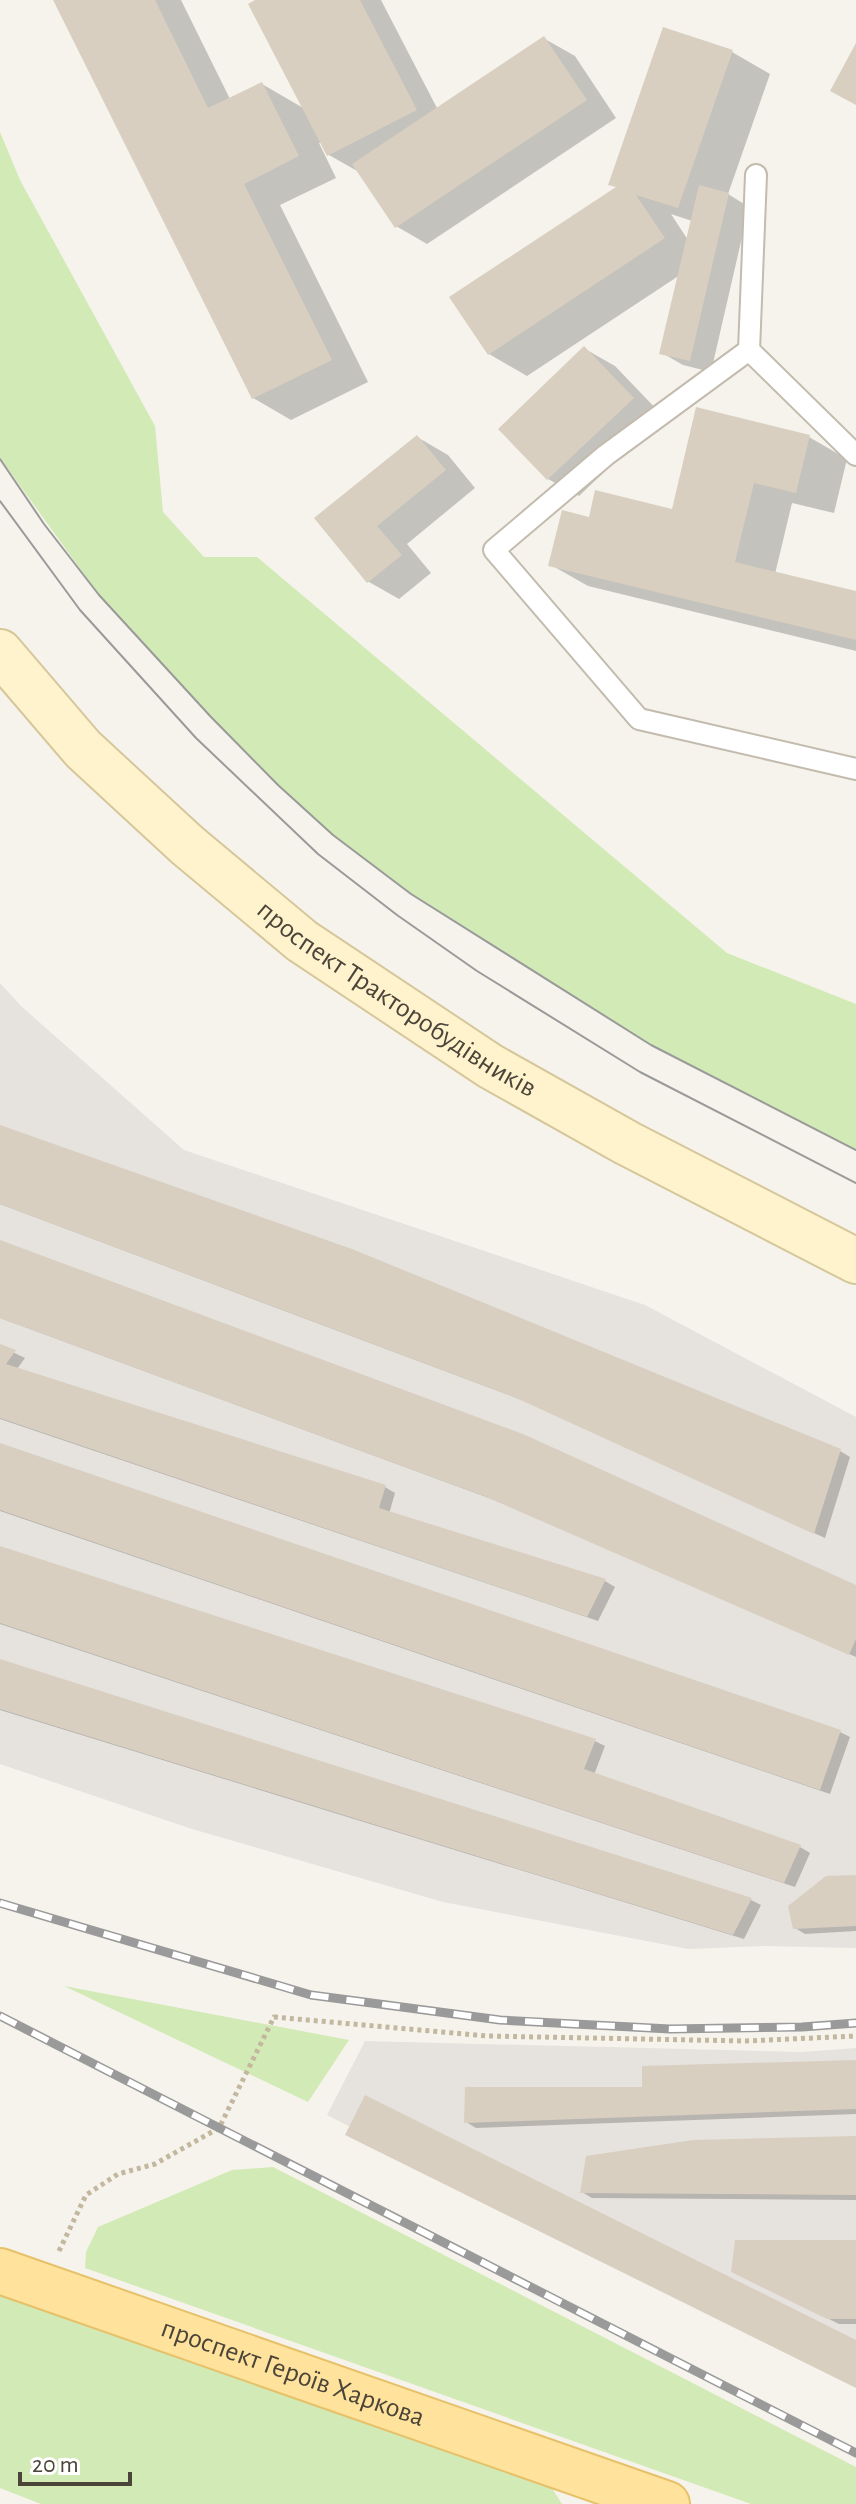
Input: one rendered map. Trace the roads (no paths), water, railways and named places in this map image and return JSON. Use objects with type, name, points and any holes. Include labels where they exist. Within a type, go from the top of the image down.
[{"type":"main road","name":"проспект Тракторобудівників","points":[[0,652],[83,749],[187,845],[302,941],[490,1066],[627,1143],[856,1261]]},
{"type":"main road","name":"проспект Героїв Харкова","points":[[0,2271],[597,2494],[667,2504]]},
{"type":"lane","points":[[756,175],[749,350],[856,455]]},
{"type":"lane","points":[[749,350],[606,455],[494,550],[639,719],[856,769]]},
{"type":"tram line","points":[[0,459],[44,524],[99,595],[211,717],[333,835],[411,894],[651,1045],[856,1150]]},
{"type":"tram line","points":[[0,501],[80,610],[196,738],[318,854],[477,971],[640,1072],[856,1183]]},
{"type":"railway","points":[[0,1903],[311,1995],[500,2020],[670,2029],[856,2023]]},
{"type":"railway","points":[[0,2016],[856,2453]]}]
